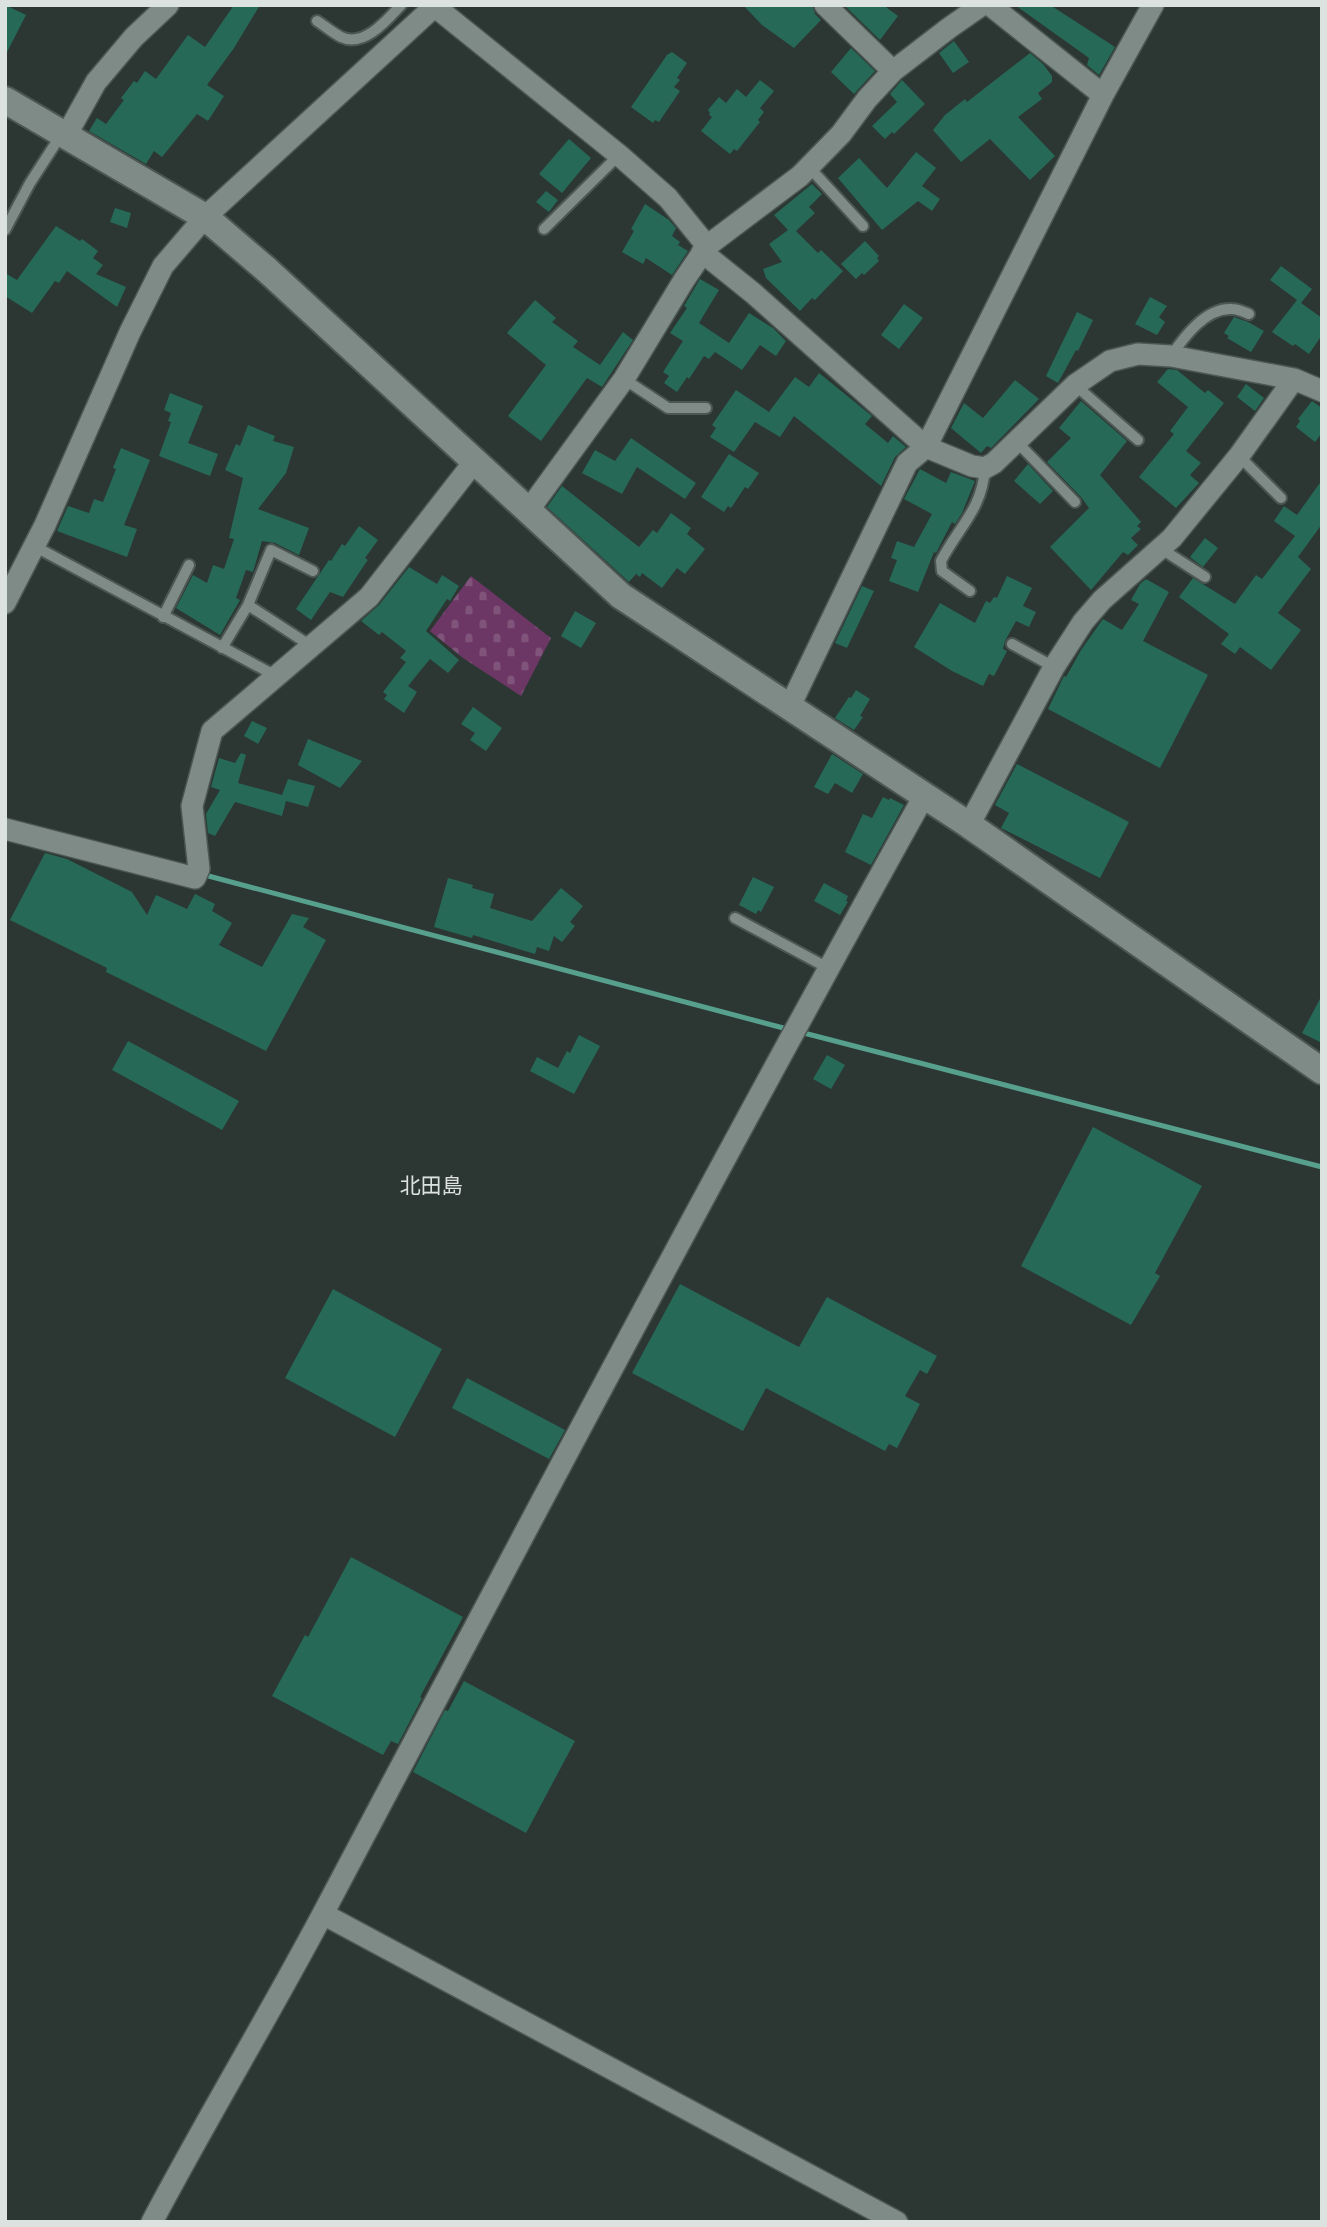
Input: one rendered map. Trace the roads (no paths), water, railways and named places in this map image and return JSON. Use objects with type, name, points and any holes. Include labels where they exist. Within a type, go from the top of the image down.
[{"type":"street","points":[[65,133],[96,82],[134,37],[168,5]]},
{"type":"street","points":[[825,5],[892,71]]},
{"type":"street","points":[[528,511],[624,379],[704,249],[800,176],[841,134],[892,71],[982,5]]},
{"type":"street","points":[[990,5],[1103,95]]},
{"type":"street","points":[[790,706],[907,463],[926,447],[1103,95],[1153,5]]},
{"type":"street","points":[[5,603],[163,266],[205,217],[434,6],[619,155],[668,198],[704,249],[926,447],[972,466],[985,468],[1017,442],[1075,385],[1110,361],[1138,354],[1171,356],[1294,379],[1322,391]]},
{"type":"street","points":[[5,100],[205,217],[267,270],[621,596],[969,825],[1322,1071]]},
{"type":"street","points":[[969,825],[1054,667],[1083,622],[1102,600],[1172,538],[1239,456],[1294,379]]},
{"type":"street","points":[[5,829],[195,878],[199,869],[192,806],[212,731],[369,597],[474,462]]},
{"type":"street","points":[[152,2222],[323,1914],[592,1405],[924,796]]},
{"type":"street","points":[[323,1914],[897,2222]]},
{"type":"lane","points":[[317,21],[342,38],[354,40],[365,36],[401,5]]},
{"type":"lane","points":[[5,230],[30,183],[65,133]]},
{"type":"lane","points":[[544,229],[619,155]]},
{"type":"lane","points":[[809,167],[863,226]]},
{"type":"lane","points":[[1171,356],[1195,326],[1214,313],[1231,308],[1249,314]]},
{"type":"lane","points":[[624,379],[668,408],[706,408]]},
{"type":"lane","points":[[1075,385],[1138,440]]},
{"type":"lane","points":[[1017,442],[1075,502]]},
{"type":"lane","points":[[1239,456],[1281,498]]},
{"type":"lane","points":[[970,591],[942,571],[941,561],[977,504],[984,487],[985,468]]},
{"type":"lane","points":[[34,546],[276,676]]},
{"type":"lane","points":[[1160,548],[1205,577]]},
{"type":"lane","points":[[222,648],[248,605],[271,550],[313,571]]},
{"type":"lane","points":[[163,617],[189,565]]},
{"type":"lane","points":[[248,605],[311,646]]},
{"type":"lane","points":[[1012,644],[1054,667]]},
{"type":"lane","points":[[735,918],[828,968]]},
{"type":"waterway","points":[[201,874],[791,1030]]},
{"type":"waterway","points":[[800,1032],[1322,1167]]},
{"type":"district","name":"北田島","points":[[431,1186]]}]
